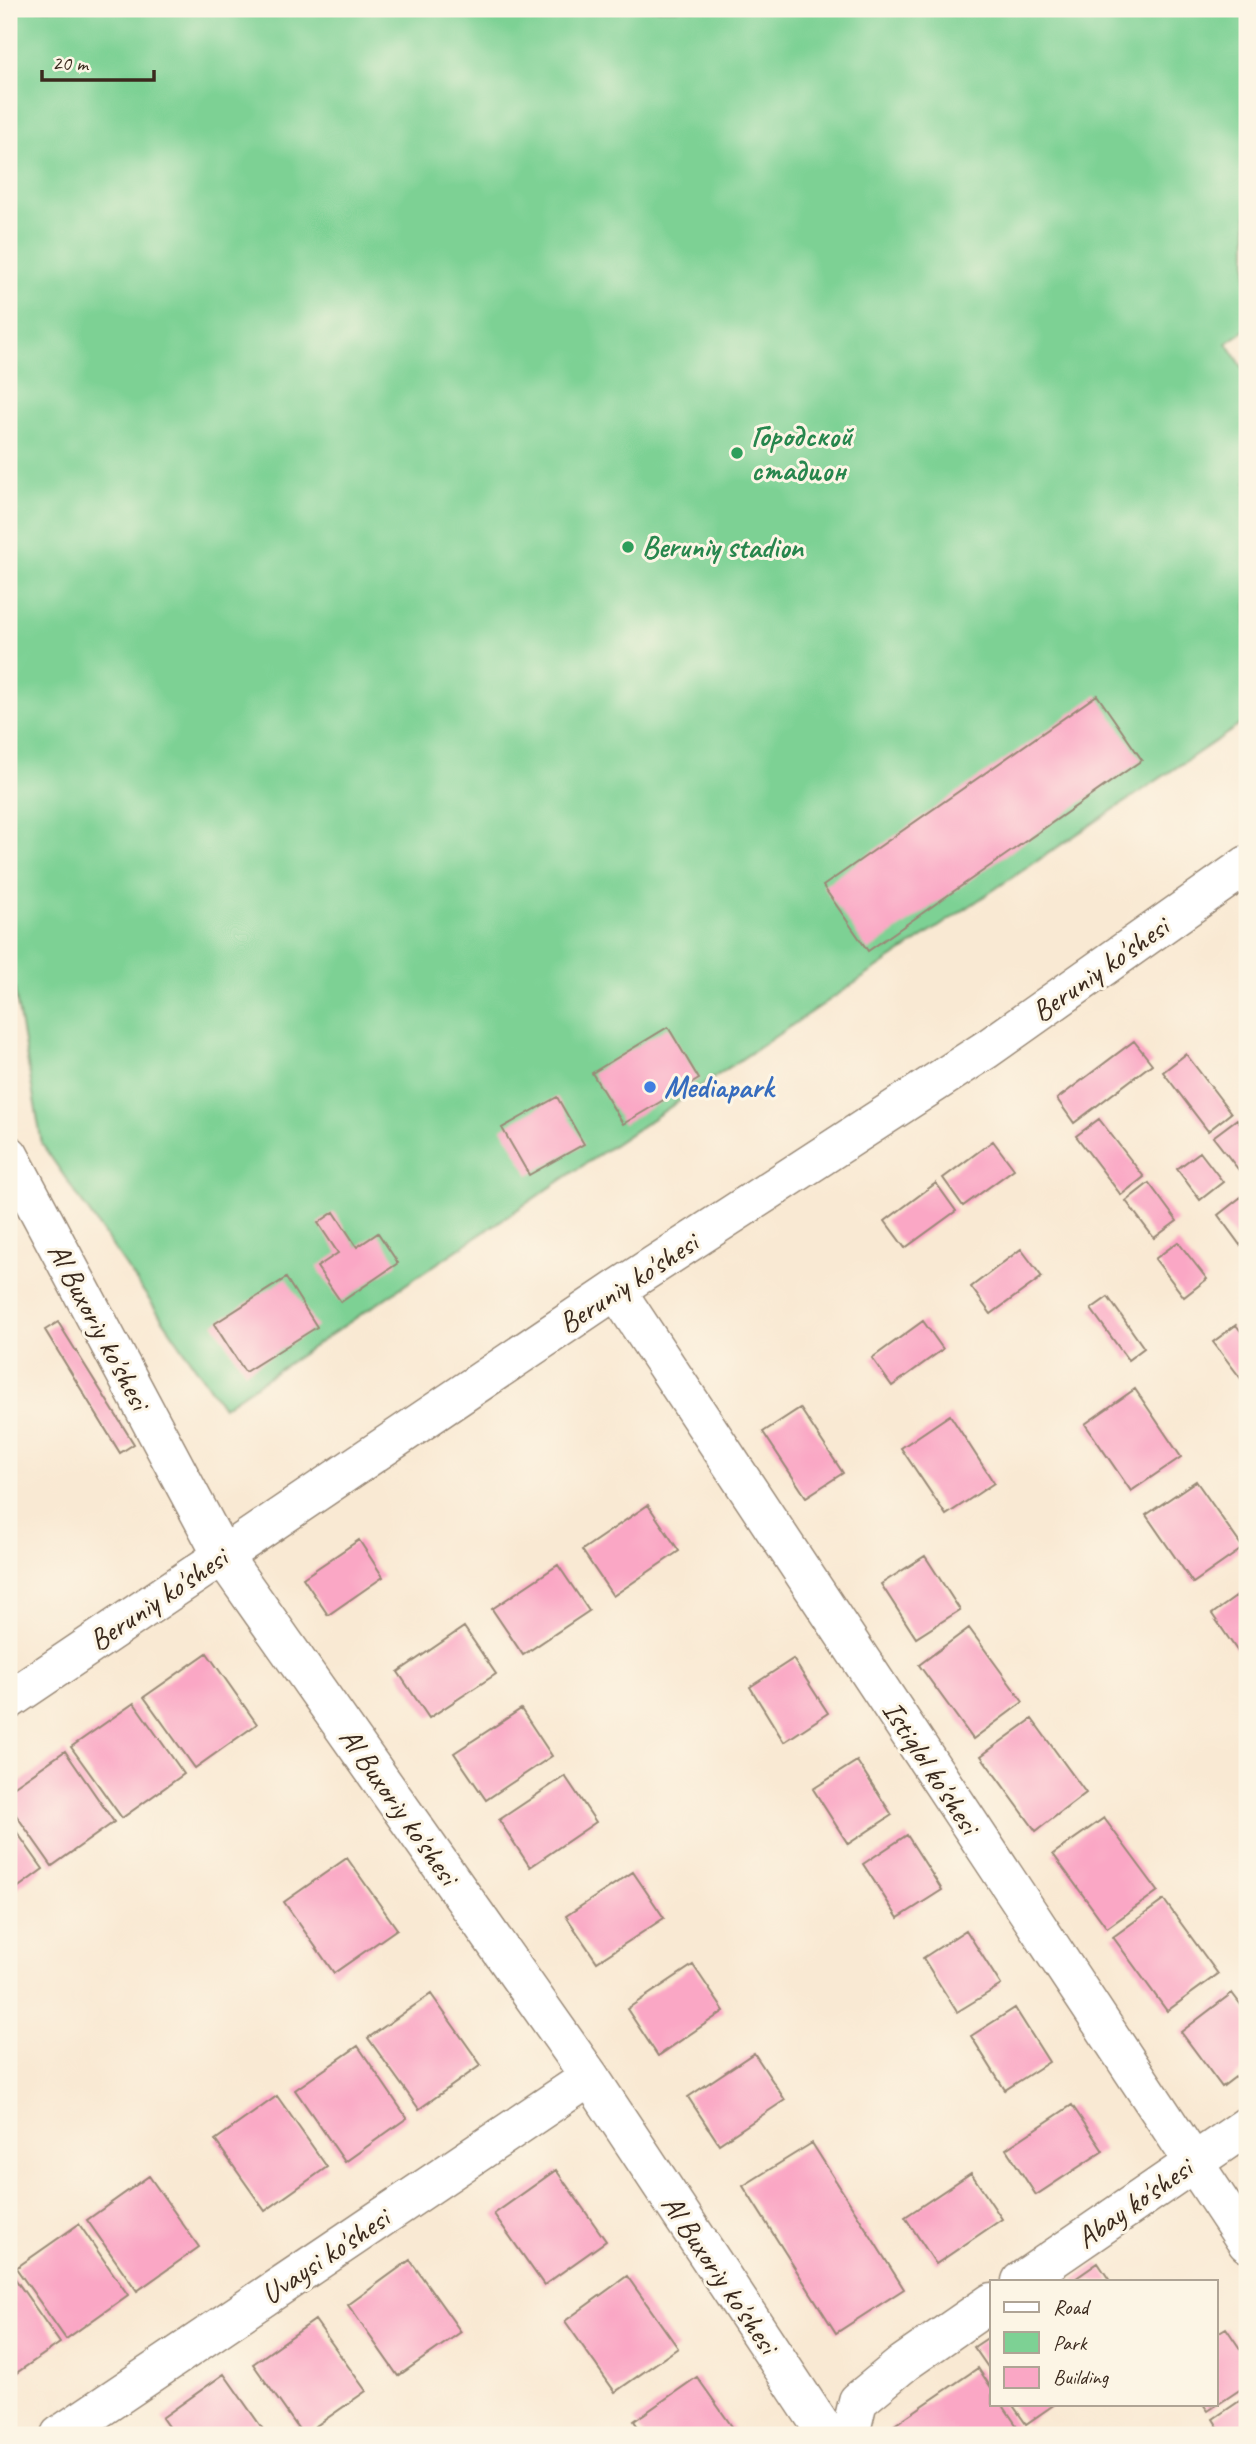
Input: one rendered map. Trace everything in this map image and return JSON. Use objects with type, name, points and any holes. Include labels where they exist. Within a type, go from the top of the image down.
[{"type":"street","name":"Beruniy ko'shesi","points":[[9,1700],[616,1290],[987,1049],[1247,865]]},
{"type":"street","name":"Al Buxoriy ko'shesi","points":[[9,1155],[222,1555],[590,2077],[827,2435]]},
{"type":"street","name":"Istiqlol ko'shesi","points":[[616,1290],[1247,2243]]},
{"type":"street","name":"Uvaysi ko'shesi","points":[[60,2435],[590,2077]]},
{"type":"street","name":"Abay ko'shesi","points":[[1022,2280],[1247,2126]]},
{"type":"street","points":[[850,2435],[858,2401],[904,2363],[990,2303]]},
{"type":"green space","name":"Beruniy stadion","points":[[9,9],[1247,9],[1247,329],[1227,343],[1247,374],[1247,720],[223,1407],[42,1144],[9,958]]},
{"type":"building","points":[[1097,695],[1142,760],[868,951],[823,886]]},
{"type":"building","points":[[668,1027],[699,1079],[623,1124],[592,1073]]},
{"type":"building","points":[[1134,1041],[1152,1064],[1074,1123],[1057,1099]]},
{"type":"building","points":[[1186,1054],[1231,1113],[1208,1131],[1163,1072]]},
{"type":"building","points":[[557,1097],[584,1144],[529,1175],[502,1128]]},
{"type":"building","points":[[1099,1119],[1144,1177],[1121,1195],[1076,1136]]},
{"type":"building","points":[[1237,1119],[1247,1133],[1247,1170],[1242,1174],[1213,1137]]},
{"type":"building","points":[[993,1141],[1014,1169],[963,1206],[943,1178]]},
{"type":"building","points":[[1200,1152],[1223,1182],[1200,1200],[1177,1169]]},
{"type":"building","points":[[936,1183],[956,1211],[905,1248],[885,1221]]},
{"type":"building","points":[[1149,1183],[1177,1221],[1154,1238],[1126,1201]]},
{"type":"building","points":[[1241,1197],[1247,1206],[1247,1240],[1240,1245],[1218,1215]]},
{"type":"building","points":[[334,1212],[357,1247],[378,1233],[398,1263],[341,1302],[317,1267],[338,1253],[318,1223]]},
{"type":"building","points":[[1178,1242],[1207,1279],[1184,1297],[1155,1259]]},
{"type":"building","points":[[1021,1249],[1042,1277],[991,1314],[971,1287]]},
{"type":"building","points":[[286,1278],[317,1327],[245,1372],[214,1324]]},
{"type":"building","points":[[1108,1297],[1144,1348],[1128,1360],[1091,1309]]},
{"type":"building","points":[[923,1321],[943,1349],[892,1386],[872,1358]]},
{"type":"building","points":[[58,1322],[134,1444],[120,1453],[45,1330]]},
{"type":"building","points":[[1236,1325],[1247,1339],[1247,1375],[1242,1380],[1213,1342]]},
{"type":"building","points":[[1135,1389],[1181,1457],[1131,1491],[1085,1424]]},
{"type":"building","points":[[800,1408],[843,1473],[806,1497],[763,1432]]},
{"type":"building","points":[[950,1415],[994,1483],[946,1515],[901,1448]]},
{"type":"building","points":[[1196,1481],[1243,1548],[1193,1583],[1146,1515]]},
{"type":"building","points":[[648,1505],[679,1551],[613,1596],[582,1550]]},
{"type":"building","points":[[359,1540],[383,1577],[328,1615],[303,1578]]},
{"type":"building","points":[[925,1556],[960,1610],[916,1638],[881,1584]]},
{"type":"building","points":[[558,1565],[589,1611],[523,1655],[492,1609]]},
{"type":"building","points":[[1247,1589],[1247,1665],[1212,1614]]},
{"type":"building","points":[[464,1627],[496,1674],[429,1718],[398,1672]]},
{"type":"building","points":[[969,1628],[1023,1702],[973,1739],[919,1665]]},
{"type":"building","points":[[207,1653],[257,1724],[195,1768],[144,1697]]},
{"type":"building","points":[[793,1659],[828,1713],[784,1742],[750,1687]]},
{"type":"building","points":[[134,1703],[184,1774],[122,1818],[71,1747]]},
{"type":"building","points":[[521,1709],[552,1756],[486,1800],[454,1753]]},
{"type":"building","points":[[1032,1719],[1086,1793],[1036,1831],[981,1756]]},
{"type":"building","points":[[65,1751],[114,1822],[52,1866],[9,1805],[9,1790]]},
{"type":"building","points":[[857,1761],[892,1815],[848,1844],[813,1789]]},
{"type":"building","points":[[565,1776],[596,1822],[530,1867],[499,1820]]},
{"type":"building","points":[[1104,1818],[1158,1891],[1107,1928],[1053,1854]]},
{"type":"building","points":[[9,1821],[43,1869],[9,1894]]},
{"type":"building","points":[[907,1835],[942,1890],[898,1918],[863,1864]]},
{"type":"building","points":[[347,1858],[397,1929],[334,1973],[284,1902]]},
{"type":"building","points":[[633,1872],[664,1918],[597,1962],[566,1916]]},
{"type":"building","points":[[1164,1900],[1218,1974],[1167,2011],[1113,1937]]},
{"type":"building","points":[[966,1930],[1001,1985],[957,2012],[923,1958]]},
{"type":"building","points":[[693,1965],[724,2011],[658,2056],[627,2009]]},
{"type":"building","points":[[1232,1993],[1247,2013],[1247,2068],[1222,2087],[1181,2032]]},
{"type":"building","points":[[431,1994],[481,2065],[419,2109],[368,2038]]},
{"type":"building","points":[[1015,2008],[1049,2062],[1005,2090],[971,2036]]},
{"type":"building","points":[[358,2046],[407,2118],[345,2162],[295,2090]]},
{"type":"building","points":[[754,2053],[785,2100],[719,2144],[688,2097]]},
{"type":"building","points":[[277,2096],[327,2167],[265,2211],[215,2140]]},
{"type":"building","points":[[1072,2105],[1103,2151],[1036,2195],[1006,2149]]},
{"type":"building","points":[[812,2143],[904,2289],[836,2333],[743,2186]]},
{"type":"building","points":[[556,2170],[606,2241],[544,2285],[494,2214]]},
{"type":"building","points":[[971,2173],[1002,2219],[936,2264],[905,2217]]},
{"type":"building","points":[[149,2176],[199,2247],[137,2291],[87,2220]]},
{"type":"building","points":[[79,2224],[128,2295],[66,2339],[16,2268]]},
{"type":"building","points":[[410,2260],[461,2332],[398,2376],[348,2305]]},
{"type":"building","points":[[1098,2263],[1109,2280],[1073,2280]]},
{"type":"building","points":[[9,2270],[60,2343],[9,2378]]},
{"type":"building","points":[[627,2276],[678,2348],[615,2392],[565,2321]]},
{"type":"building","points":[[315,2320],[366,2391],[303,2435],[253,2364]]},
{"type":"building","points":[[1226,2328],[1247,2359],[1247,2385],[1218,2404],[1218,2333]]},
{"type":"building","points":[[990,2336],[990,2370],[974,2347]]},
{"type":"building","points":[[978,2368],[990,2386],[990,2406],[1003,2406],[1023,2435],[895,2435],[890,2428]]},
{"type":"building","points":[[224,2374],[267,2435],[174,2435],[162,2418]]},
{"type":"building","points":[[697,2377],[738,2435],[644,2435],[634,2421]]},
{"type":"building","points":[[1247,2396],[1247,2435],[1223,2435],[1213,2419]]},
{"type":"building","points":[[1013,2406],[1052,2406],[1026,2424]]},
{"type":"place","name":"Городской стадион","points":[[737,453]]},
{"type":"place","name":"Beruniy stadion","points":[[628,547]]},
{"type":"place","name":"Mediapark","points":[[650,1087]]}]
